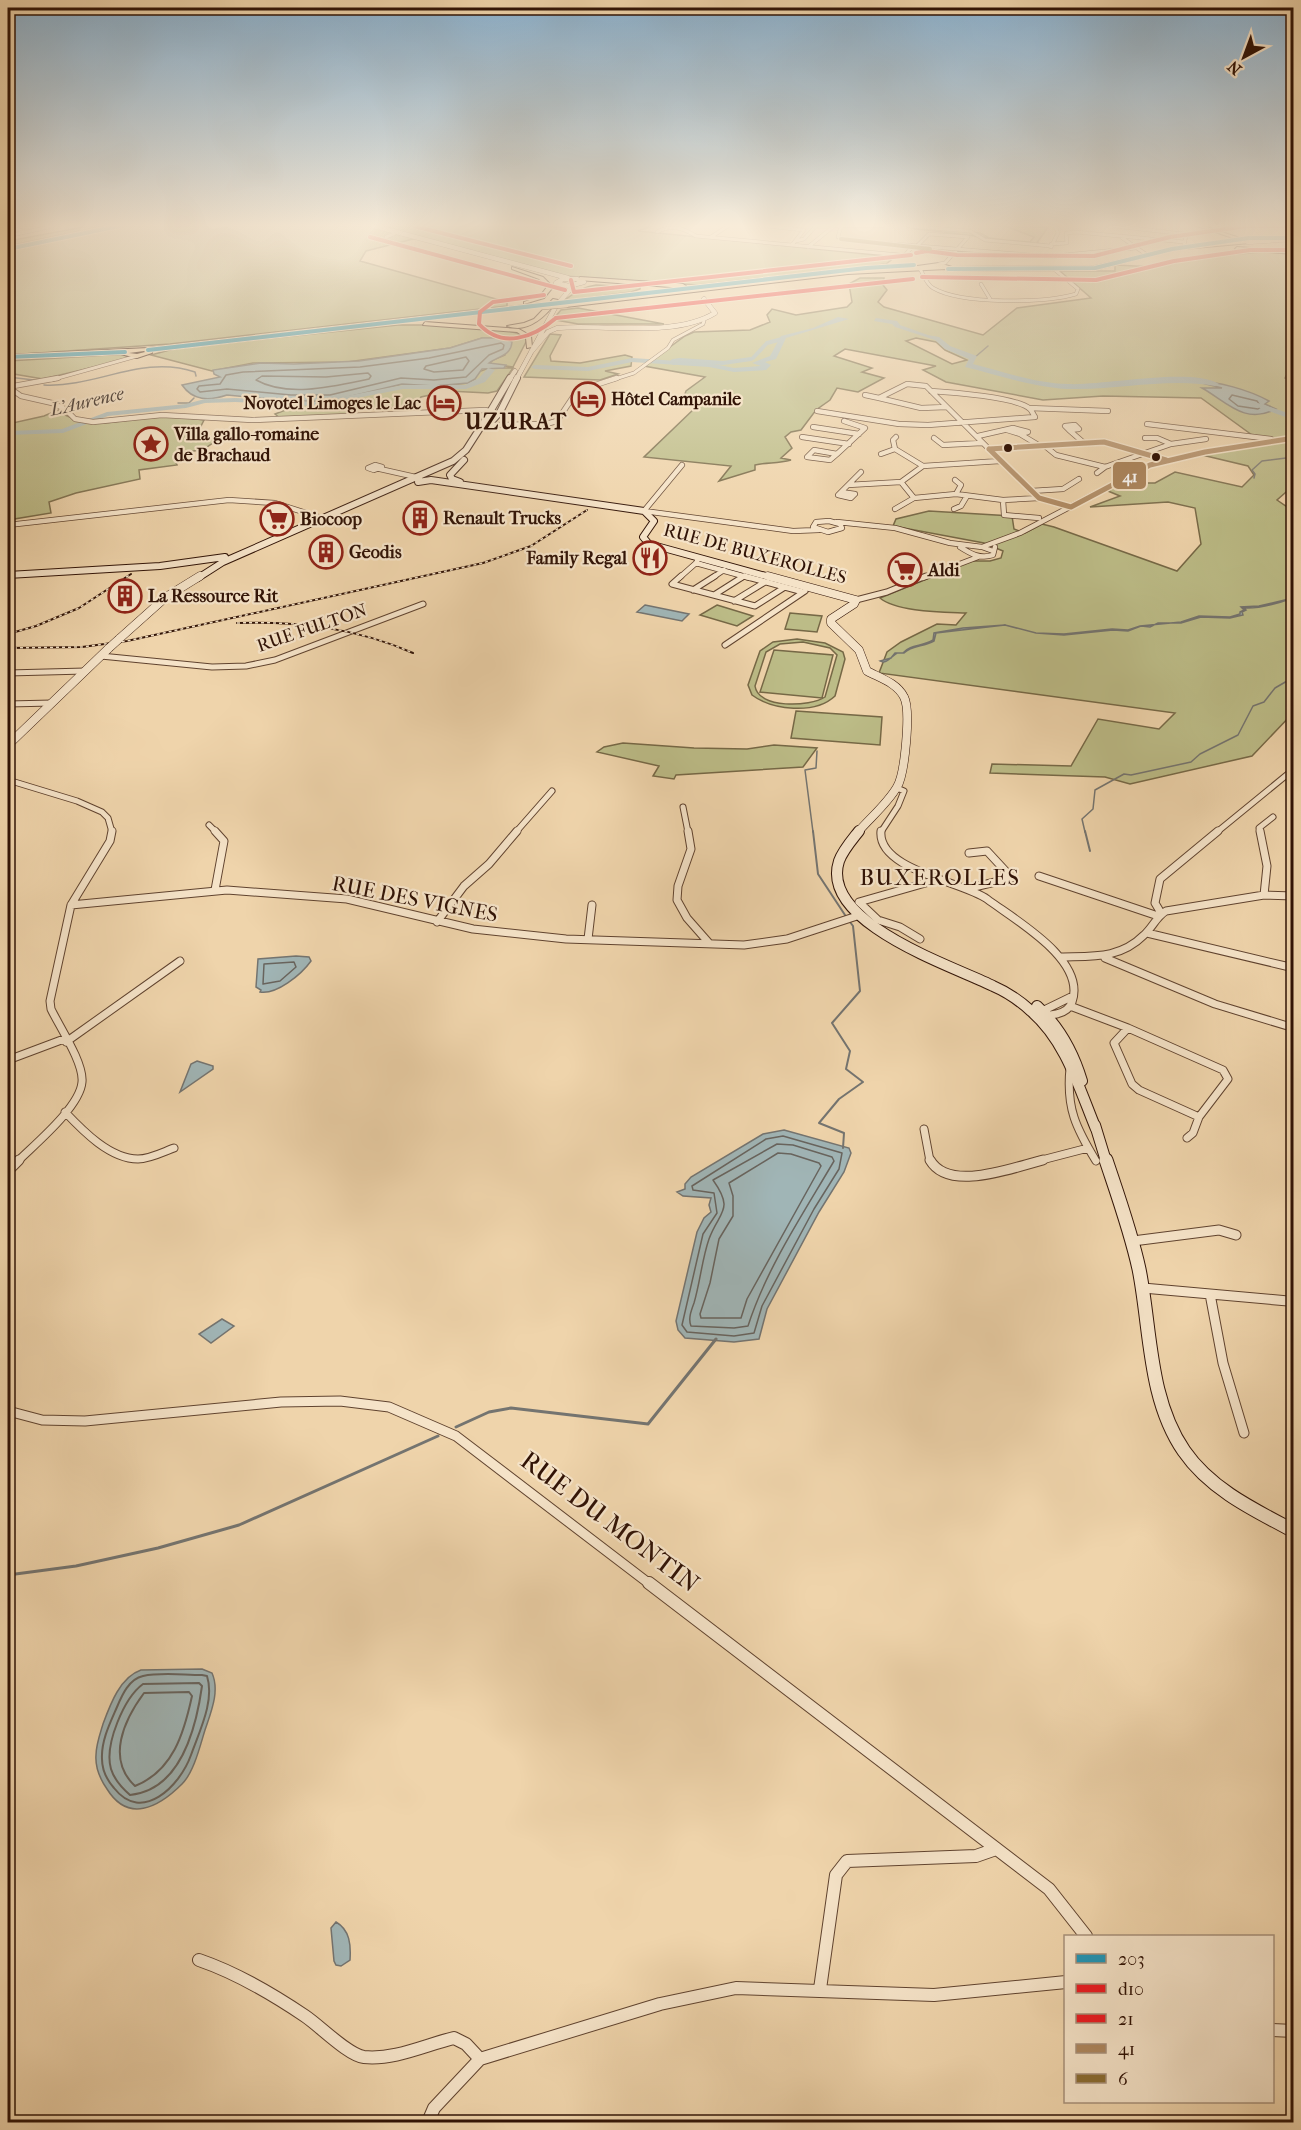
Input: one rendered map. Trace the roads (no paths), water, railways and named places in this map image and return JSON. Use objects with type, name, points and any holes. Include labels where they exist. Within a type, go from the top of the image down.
[{"type":"main road","points":[[8,358],[137,356],[149,351],[367,325]]},
{"type":"main road","points":[[125,356],[134,349],[149,351],[375,325]]},
{"type":"main road","points":[[343,329],[397,325]]},
{"type":"main road","points":[[446,325],[499,328],[526,335],[529,338],[530,349]]},
{"type":"street","points":[[542,325],[502,406],[466,450],[453,461],[422,479],[381,467],[406,479],[455,483],[793,531],[833,532],[842,528],[863,525]]},
{"type":"street","points":[[490,423],[489,412],[544,325]]},
{"type":"street","points":[[587,325],[593,326]]},
{"type":"street","points":[[530,349],[552,330],[593,326],[674,325]]},
{"type":"street","points":[[490,423],[510,425],[557,421],[577,392],[628,376],[650,361],[673,340],[698,325]]},
{"type":"street","points":[[670,326],[688,332]]},
{"type":"street","points":[[8,389],[56,379],[125,356]]},
{"type":"street","points":[[879,398],[910,383],[926,386],[1039,498]]},
{"type":"street","points":[[8,389],[21,396],[57,405],[75,418],[90,422],[162,414],[252,420],[495,413],[478,445],[451,473],[452,479],[496,489]]},
{"type":"street","points":[[931,391],[960,392],[1016,403],[1029,408],[1108,411]]},
{"type":"street","points":[[865,395],[921,408],[948,407]]},
{"type":"street","points":[[502,406],[504,408],[497,420],[510,425]]},
{"type":"street","points":[[817,411],[899,424],[1032,419],[1035,417],[1029,408]]},
{"type":"street","points":[[834,415],[832,418],[865,429],[849,444],[830,460],[807,457],[814,450],[837,454]]},
{"type":"street","points":[[1147,424],[1276,441]]},
{"type":"street","points":[[813,427],[859,434]]},
{"type":"street","points":[[978,436],[1013,428],[1029,432],[1020,434]]},
{"type":"street","points":[[1007,430],[1020,434],[1056,455],[1105,467]]},
{"type":"street","points":[[1069,430],[1084,443]]},
{"type":"street","points":[[802,437],[849,444]]},
{"type":"street","points":[[896,437],[893,440],[895,449],[923,466]]},
{"type":"street","points":[[934,438],[943,445],[982,443]]},
{"type":"street","points":[[1145,438],[1156,438],[1171,444]]},
{"type":"street","points":[[793,531],[813,526],[820,521],[837,522],[895,528],[950,543],[982,547],[1000,542],[1071,507],[1134,472],[1166,460],[1293,438]]},
{"type":"street","points":[[1097,473],[1105,467],[1171,444],[1206,439]]},
{"type":"street","points":[[989,449],[1116,443],[1166,460]]},
{"type":"street","points":[[881,454],[895,449]]},
{"type":"street","points":[[8,745],[100,656],[161,601],[205,567],[464,460]]},
{"type":"street","points":[[848,484],[901,482],[923,466],[1000,461]]},
{"type":"street","points":[[644,511],[682,465]]},
{"type":"street","points":[[841,492],[861,472]]},
{"type":"street","points":[[339,513],[406,479]]},
{"type":"street","points":[[1031,491],[1063,489],[1079,479]]},
{"type":"street","points":[[955,480],[961,485],[956,494]]},
{"type":"street","points":[[901,482],[914,498]]},
{"type":"street","points":[[895,509],[914,498],[956,494],[1002,500],[1039,498],[1071,507]]},
{"type":"street","points":[[954,509],[961,507],[966,496]]},
{"type":"street","points":[[8,525],[240,500],[275,503],[325,519]]},
{"type":"street","points":[[1002,500],[1004,515],[1039,518]]},
{"type":"street","name":"RUE DE BUXEROLLES","points":[[644,511],[654,521],[643,537],[647,543],[698,560],[855,600],[854,604],[831,619],[831,623],[859,650],[867,671],[894,686],[905,698],[904,761],[900,789],[839,861],[837,884],[844,899],[857,916],[878,931],[996,987],[1041,1013],[1065,1036],[1074,1054],[1133,1241],[1163,1404],[1174,1436],[1192,1460],[1217,1485],[1251,1509],[1293,1531]]},
{"type":"street","points":[[837,522],[842,528]]},
{"type":"street","points":[[813,526],[819,530]]},
{"type":"street","points":[[855,600],[873,597],[951,565],[978,557],[991,556],[1000,542]]},
{"type":"street","points":[[950,543],[978,557]]},
{"type":"street","points":[[951,565],[972,547]]},
{"type":"street","points":[[982,547],[993,551]]},
{"type":"street","points":[[8,575],[180,565],[205,567],[217,565],[246,551]]},
{"type":"street","points":[[785,587],[755,606],[672,584],[698,560],[724,570],[803,592]]},
{"type":"street","points":[[693,590],[724,570]]},
{"type":"street","points":[[714,595],[744,576]]},
{"type":"street","points":[[734,601],[765,582]]},
{"type":"street","points":[[725,645],[811,587]]},
{"type":"street","name":"RUE FULTON","points":[[100,656],[212,667],[246,666],[275,660],[423,604]]},
{"type":"street","points":[[8,673],[85,671]]},
{"type":"street","points":[[8,704],[52,703]]},
{"type":"street","points":[[1159,915],[1155,903],[1160,879],[1293,769]]},
{"type":"street","points":[[8,780],[61,796],[103,813],[113,829],[110,841],[71,905],[50,1001],[51,1009],[79,1068],[82,1082],[75,1099],[65,1112],[8,1171]]},
{"type":"street","points":[[900,789],[900,807],[882,826],[880,833],[884,847],[936,880],[977,892],[1061,957],[1073,984],[1070,1006],[1055,1014],[1041,1013]]},
{"type":"street","points":[[437,922],[464,886],[489,864],[552,791]]},
{"type":"street","points":[[683,807],[691,849],[678,886],[677,900],[687,918],[709,943]]},
{"type":"street","points":[[1264,895],[1266,866],[1259,828],[1273,817]]},
{"type":"street","points":[[209,825],[224,841],[215,891]]},
{"type":"street","points":[[968,888],[1012,878],[987,851],[969,854]]},
{"type":"street","points":[[1039,876],[1159,915],[1264,895],[1293,896]]},
{"type":"street","points":[[920,939],[900,927],[878,920],[859,902],[936,880]]},
{"type":"street","name":"RUE DES VIGNES","points":[[71,905],[215,891],[347,899],[472,929],[588,939],[764,944],[857,916]]},
{"type":"street","points":[[588,939],[592,905]]},
{"type":"street","points":[[1061,957],[1105,958],[1125,952],[1147,933],[1159,915]]},
{"type":"street","points":[[1147,933],[1280,963],[1293,968]]},
{"type":"street","points":[[1105,958],[1215,1004],[1293,1028]]},
{"type":"street","points":[[8,1060],[65,1040],[180,961]]},
{"type":"street","points":[[1041,1013],[1073,996]]},
{"type":"street","points":[[1070,1006],[1223,1070],[1228,1078],[1199,1117],[1193,1133],[1187,1137]]},
{"type":"street","name":"RUE DE BUXEROLLES","points":[[1041,1013],[1070,1068],[1096,1129]]},
{"type":"street","points":[[1126,1029],[1114,1043],[1132,1084],[1139,1090],[1199,1117]]},
{"type":"street","points":[[1070,1068],[1067,1090],[1070,1111],[1077,1129],[1096,1161]]},
{"type":"street","points":[[65,1112],[82,1132],[116,1152],[138,1159],[174,1148]]},
{"type":"street","points":[[924,1129],[930,1162],[942,1171],[957,1177],[984,1175],[1088,1148]]},
{"type":"street","points":[[1077,1129],[1096,1129]]},
{"type":"street","points":[[1133,1241],[1219,1230],[1236,1235]]},
{"type":"street","points":[[1143,1288],[1288,1301],[1293,1305]]},
{"type":"street","points":[[1209,1294],[1223,1363],[1244,1433]]},
{"type":"street","name":"RUE DU MONTIN","points":[[8,1411],[42,1420],[85,1421],[280,1402],[340,1401],[389,1407],[456,1436],[1049,1889],[1085,1935]]},
{"type":"street","points":[[820,1989],[836,1875],[847,1861],[976,1856],[996,1849]]},
{"type":"street","points":[[198,1960],[220,1966],[284,2003],[322,2027],[347,2050],[361,2057],[394,2055],[454,2038],[466,2044],[480,2059]]},
{"type":"street","points":[[428,2122],[434,2108],[480,2059],[660,2004],[735,1988],[820,1989],[934,1995],[1064,1982]]},
{"type":"street","points":[[1274,2030],[1293,2031]]},
{"type":"water","points":[[482,338],[503,338],[512,342],[507,353],[489,363],[506,365],[504,368],[482,369],[475,379],[468,383],[434,386],[402,384],[331,401],[291,401],[227,395],[208,399],[196,397],[182,385],[220,377],[214,374],[213,370],[261,363],[359,361],[450,348]]},
{"type":"water","points":[[1194,381],[1223,384],[1243,390],[1269,401],[1265,404],[1276,409],[1254,414],[1236,410],[1202,388],[1222,388]]},
{"type":"water","points":[[1293,598],[1262,607],[1244,608],[1246,610],[1242,612],[1243,615],[1230,618],[1201,617],[1181,623],[1171,623],[1199,616],[1230,617],[1240,614],[1240,612],[1244,610],[1241,607],[1259,606]]},
{"type":"water","points":[[645,605],[689,614],[682,621],[637,612]]},
{"type":"water","points":[[1005,625],[936,633],[934,641],[903,653],[910,648],[933,640],[934,633]]},
{"type":"water","points":[[1155,625],[1141,626],[1128,631],[1113,630],[1064,635],[1036,633],[1064,634],[1112,629],[1128,630],[1140,626]]},
{"type":"water","points":[[309,957],[311,961],[288,983],[273,990],[260,992],[261,990],[256,987],[258,959]]},
{"type":"water","points":[[197,1061],[213,1066],[213,1069],[180,1092],[191,1064]]},
{"type":"water","points":[[784,1130],[849,1148],[851,1153],[844,1172],[819,1212],[767,1309],[759,1339],[734,1342],[685,1338],[678,1330],[676,1321],[697,1232],[704,1218],[711,1212],[709,1205],[711,1198],[683,1196],[677,1192],[685,1189],[685,1184],[691,1177],[763,1134]]},
{"type":"water","points":[[222,1319],[234,1326],[211,1343],[199,1334]]},
{"type":"water","points":[[202,1669],[212,1673],[215,1694],[199,1751],[190,1773],[173,1792],[153,1805],[134,1809],[124,1806],[115,1800],[104,1785],[96,1764],[97,1743],[117,1692],[127,1679],[141,1670]]},
{"type":"water","points":[[336,1922],[344,1929],[350,1943],[350,1960],[341,1966],[336,1965],[334,1961],[331,1928]]},
{"type":"waterway","name":"L'Aurence","points":[[535,367],[588,369],[632,360],[709,365],[734,370],[766,368],[767,365],[756,363],[773,357],[783,337],[823,325]]},
{"type":"waterway","name":"L'Aurence","points":[[897,325],[927,337],[937,338],[948,348],[974,358],[968,365],[1036,382],[1077,387],[1165,380],[1215,384]]},
{"type":"waterway","name":"L'Aurence","points":[[753,358],[767,343],[782,339]]},
{"type":"waterway","points":[[974,358],[988,346]]},
{"type":"waterway","name":"L'Aurence","points":[[674,363],[673,361],[680,360],[723,363],[751,359]]},
{"type":"waterway","points":[[44,385],[82,382],[156,367],[195,372],[196,376]]},
{"type":"waterway","name":"L'Aurence","points":[[8,433],[63,431],[107,414],[186,406],[205,401],[235,400],[316,404],[403,387],[466,387],[482,380],[491,370]]},
{"type":"waterway","points":[[8,377],[34,380]]},
{"type":"waterway","name":"L'Aurence","points":[[178,403],[189,403],[194,398]]},
{"type":"waterway","name":"L'Aurence","points":[[1255,403],[1294,418]]},
{"type":"waterway","points":[[1254,478],[1255,474],[1252,470],[1262,461],[1294,457]]},
{"type":"waterway","points":[[1085,832],[1082,819],[1093,809],[1095,790],[1124,774],[1131,775],[1191,762],[1200,754],[1238,735],[1253,706],[1264,702],[1275,688],[1294,677]]},
{"type":"waterway","points":[[813,832],[805,770],[816,768],[817,751]]},
{"type":"waterway","points":[[813,831],[818,874],[845,915]]},
{"type":"waterway","points":[[1085,831],[1090,851]]},
{"type":"waterway","points":[[843,1148],[844,1133],[819,1123],[839,1099],[863,1082],[846,1069],[850,1051],[832,1023],[860,991],[853,926],[850,922]]},
{"type":"waterway","points":[[456,1427],[489,1412],[511,1408],[648,1424],[716,1339]]},
{"type":"waterway","points":[[8,1575],[76,1566],[158,1548],[239,1525],[438,1436]]},
{"type":"railway","points":[[8,648],[82,647],[127,641],[483,563],[531,546],[587,510]]},
{"type":"railway","points":[[8,634],[36,626],[79,608],[131,574]]},
{"type":"railway","points":[[237,623],[283,623],[327,628],[370,637],[413,653]]},
{"type":"place","name":"Hôtel Campanile","points":[[588,399]]},
{"type":"place","name":"Novotel Limoges le Lac","points":[[444,403]]},
{"type":"place","name":"Villa gallo-romaine de Brachaud","points":[[151,444]]},
{"type":"place","name":"Renault Trucks","points":[[420,518]]},
{"type":"place","name":"Biocoop","points":[[277,519]]},
{"type":"place","name":"Geodis","points":[[326,552]]},
{"type":"place","name":"Family Regal","points":[[650,558]]},
{"type":"place","name":"Aldi","points":[[905,570]]},
{"type":"place","name":"La Ressource Rit","points":[[125,596]]},
{"type":"district","name":"UZURAT","points":[[516,422]]},
{"type":"district","name":"BUXEROLLES","points":[[940,878]]}]
